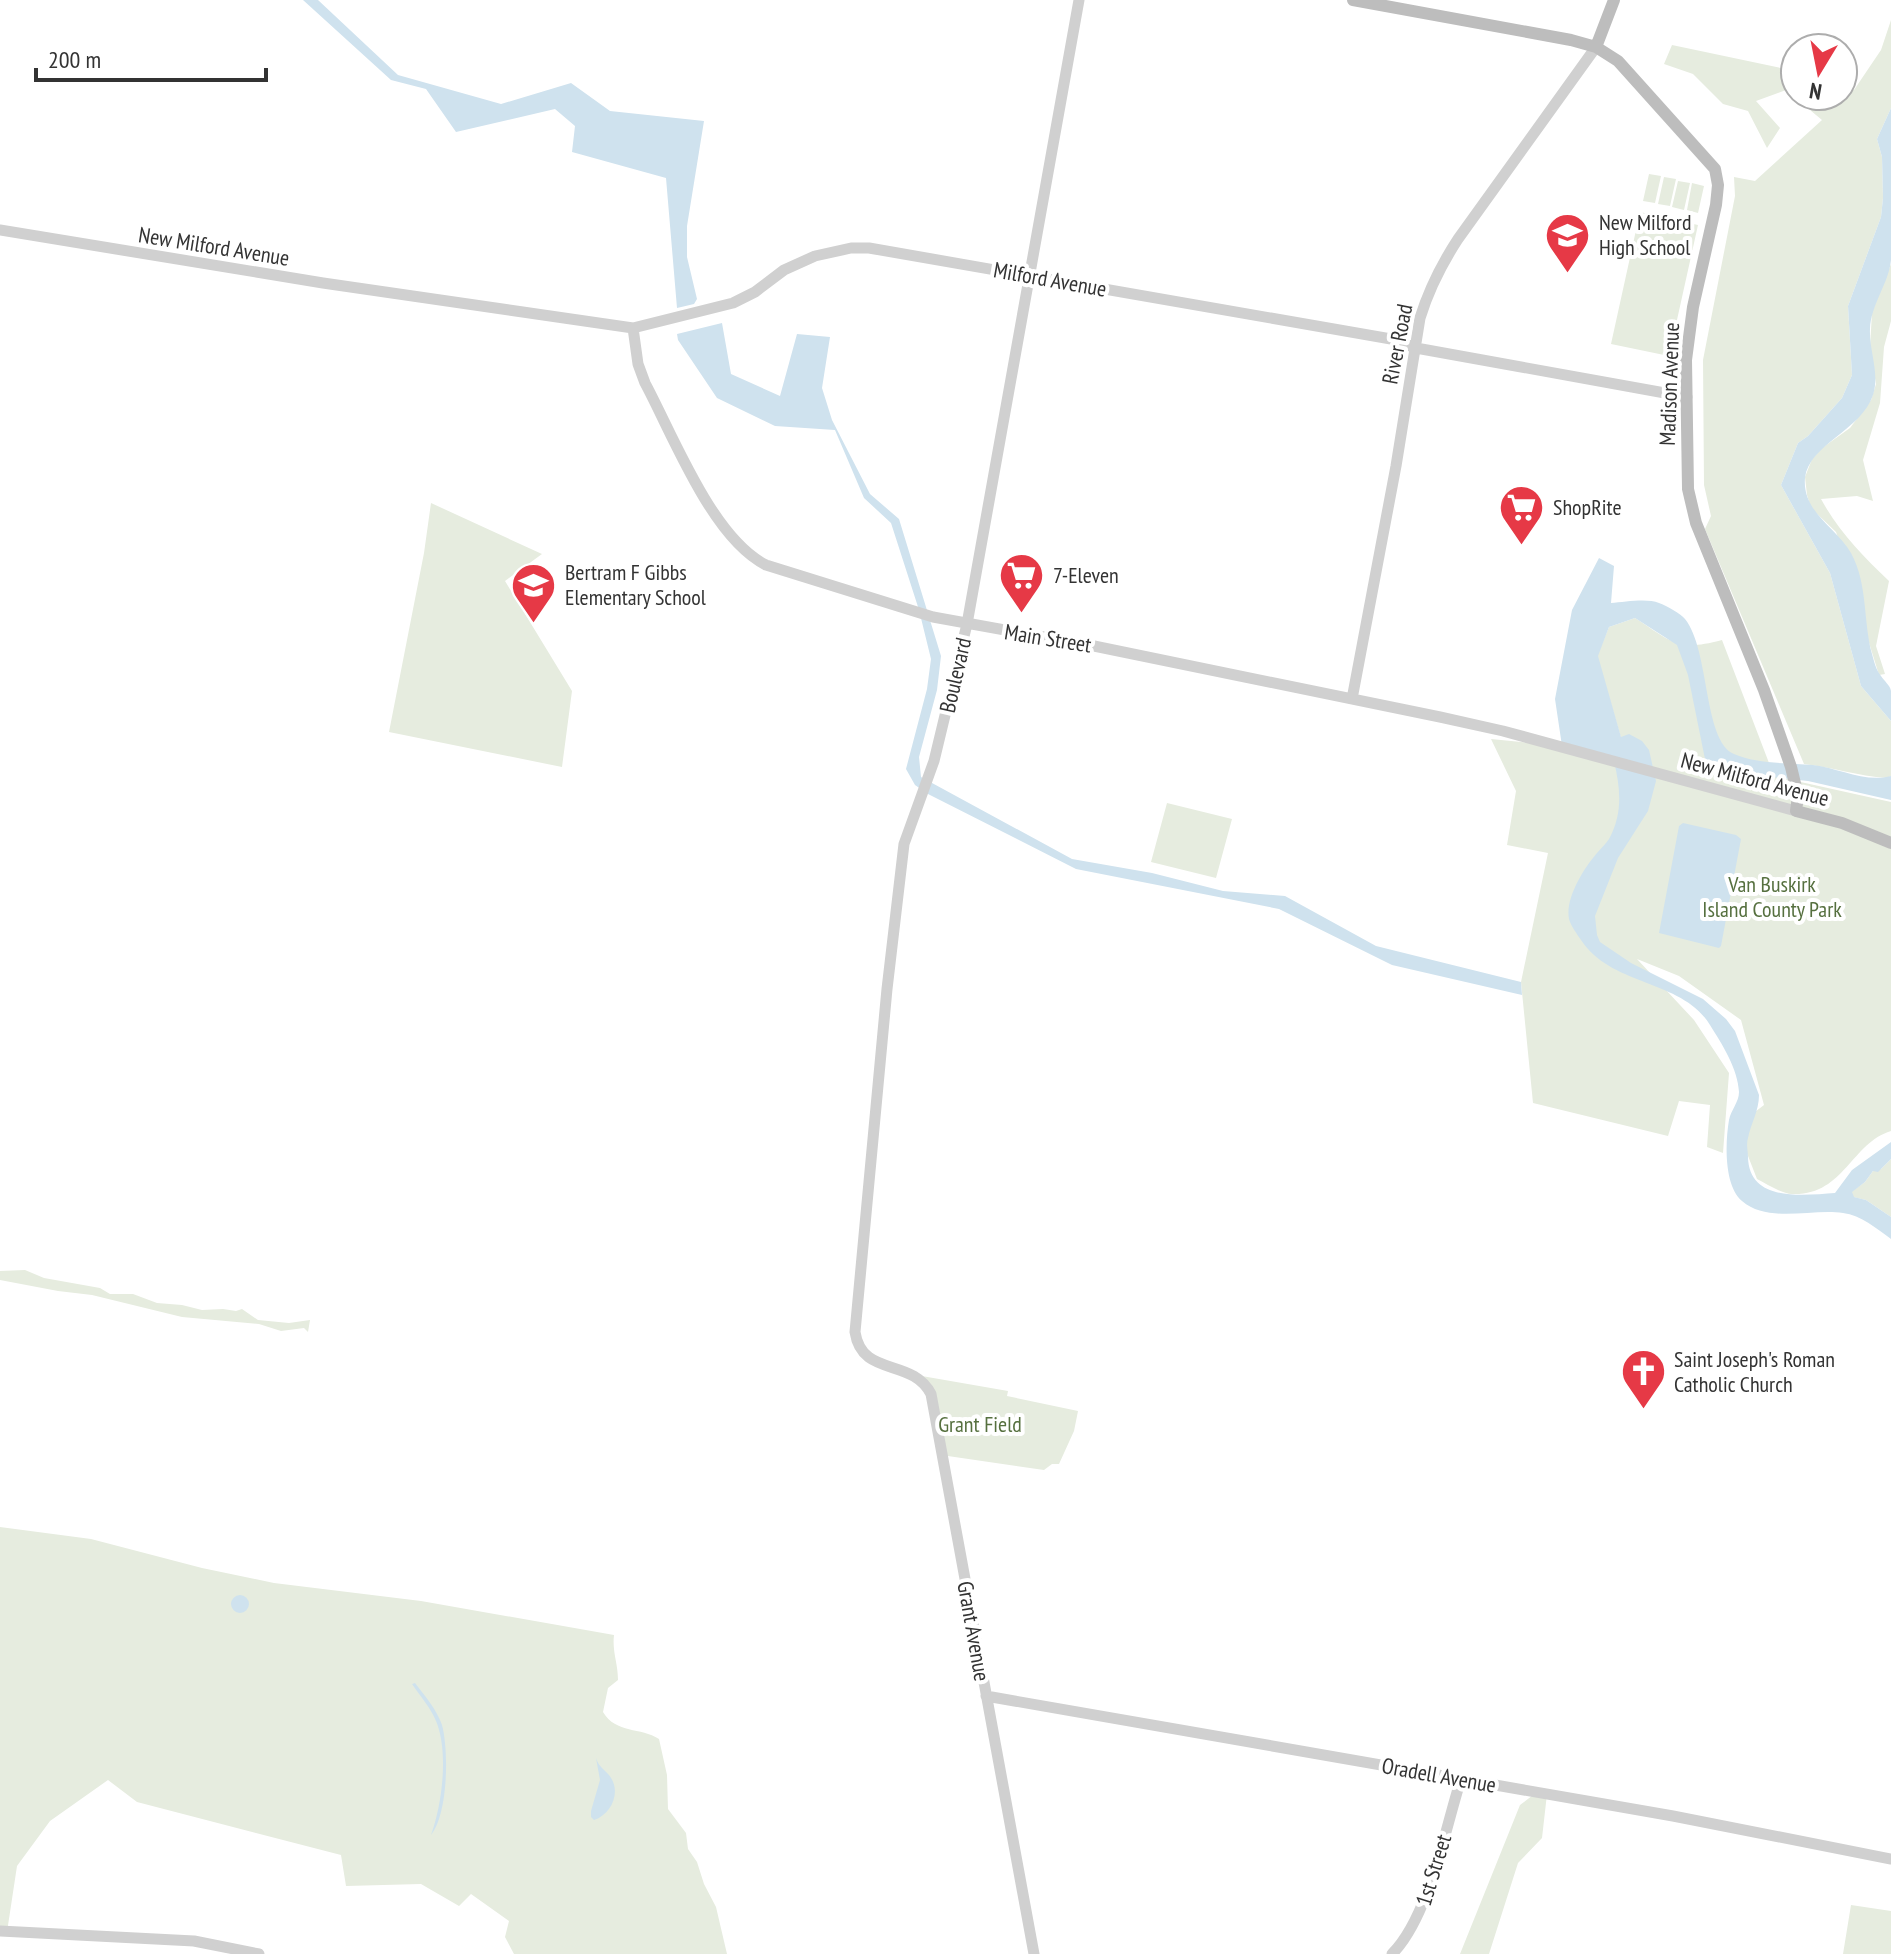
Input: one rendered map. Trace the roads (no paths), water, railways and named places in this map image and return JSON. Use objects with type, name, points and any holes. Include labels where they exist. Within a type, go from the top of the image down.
[{"type":"main road","name":"Madison Avenue","points":[[1353,0],[1596,47],[1618,61],[1715,169],[1718,185],[1716,205],[1688,333],[1687,470],[1691,506],[1789,761],[1798,801],[1796,811]]},
{"type":"main road","name":"River Road","points":[[1596,47],[1614,0]]},
{"type":"main road","name":"New Milford Avenue","points":[[1796,811],[1842,823],[1891,843]]},
{"type":"street","name":"Boulevard","points":[[860,1349],[855,1332],[904,844],[929,777],[967,624],[1079,0]]},
{"type":"street","name":"River Road","points":[[1352,699],[1425,300],[1442,264],[1596,47]]},
{"type":"street","name":"New Milford Avenue","points":[[0,230],[423,299]]},
{"type":"street","name":"Milford Avenue","points":[[423,299],[633,328],[733,303],[797,263],[824,254],[851,248],[893,251],[1391,339],[1416,348],[1687,397]]},
{"type":"street","name":"Main Street","points":[[633,328],[638,364],[645,383],[726,531],[754,558],[766,565],[933,617],[1094,646],[1352,699],[1503,731],[1606,759]]},
{"type":"street","name":"New Milford Avenue","points":[[1606,759],[1796,811]]},
{"type":"street","name":"Grant Avenue","points":[[860,1349],[876,1363],[916,1374],[931,1394],[1034,1954]]},
{"type":"street","name":"Oradell Avenue","points":[[986,1696],[1461,1779],[1891,1859]]},
{"type":"street","name":"1st Street","points":[[1392,1954],[1408,1936],[1421,1908],[1461,1779]]},
{"type":"street","points":[[0,1931],[194,1941],[259,1954]]},
{"type":"water","points":[[303,0],[318,0],[398,75],[501,104],[571,83],[610,111],[704,121],[687,226],[687,257],[697,299],[694,304],[677,308],[666,178],[572,152],[575,126],[555,109],[456,132],[426,89],[391,80]]},
{"type":"water","points":[[1891,108],[1891,260],[1871,320],[1875,387],[1867,408],[1816,456],[1805,478],[1814,510],[1845,544],[1856,565],[1863,590],[1872,654],[1878,671],[1891,691],[1891,721],[1861,686],[1830,573],[1781,485],[1798,443],[1842,398],[1852,375],[1848,306],[1881,217],[1882,157],[1877,139]]},
{"type":"water","points":[[722,323],[731,374],[780,396],[797,334],[830,337],[822,388],[832,420],[870,494],[899,519],[941,656],[937,690],[919,757],[921,777],[1072,859],[1152,873],[1223,891],[1285,896],[1376,946],[1521,982],[1522,995],[1392,965],[1279,909],[1076,869],[915,785],[906,769],[927,689],[931,659],[891,523],[864,498],[835,430],[775,426],[717,398],[677,334]]},
{"type":"water","points":[[1599,558],[1614,566],[1611,603],[1654,602],[1670,608],[1685,619],[1699,651],[1717,732],[1724,746],[1734,754],[1763,761],[1813,765],[1872,778],[1891,776],[1891,800],[1808,781],[1726,772],[1706,764],[1688,675],[1677,645],[1635,618],[1609,627],[1598,656],[1621,737],[1629,734],[1642,741],[1649,750],[1656,781],[1648,811],[1618,858],[1595,916],[1600,942],[1631,963],[1703,999],[1735,1031],[1759,1095],[1747,1143],[1751,1172],[1768,1189],[1794,1195],[1835,1193],[1852,1170],[1891,1142],[1891,1159],[1878,1172],[1873,1171],[1852,1192],[1854,1197],[1866,1200],[1891,1217],[1891,1239],[1850,1214],[1778,1214],[1753,1208],[1742,1201],[1732,1185],[1727,1152],[1729,1120],[1739,1096],[1738,1083],[1729,1057],[1715,1032],[1698,1010],[1682,999],[1610,967],[1594,955],[1570,922],[1573,893],[1587,867],[1609,839],[1619,808],[1613,757],[1562,746],[1555,699],[1572,610]]},
{"type":"water","points":[[1683,823],[1736,835],[1741,839],[1719,948],[1659,933],[1679,826]]},
{"type":"water","points":[[236,1595],[244,1595],[249,1604],[247,1611],[236,1613],[231,1608],[231,1600]]},
{"type":"water","points":[[415,1683],[437,1714],[444,1736],[444,1798],[431,1835],[441,1794],[442,1748],[436,1721],[412,1684]]},
{"type":"water","points":[[596,1758],[613,1781],[615,1795],[606,1813],[594,1820],[591,1811],[600,1780]]},
{"type":"place","name":"New Milford High School","points":[[1568,274]]},
{"type":"place","name":"ShopRite","points":[[1522,546]]},
{"type":"place","name":"7-Eleven","points":[[1022,614]]},
{"type":"place","name":"Bertram F Gibbs Elementary School","points":[[534,624]]},
{"type":"place","name":"Saint Joseph's Roman Catholic Church","points":[[1643,1411]]},
{"type":"park label","name":"Van Buskirk Island County Park","points":[[1772,896]]},
{"type":"park label","name":"Grant Field","points":[[980,1424]]}]
